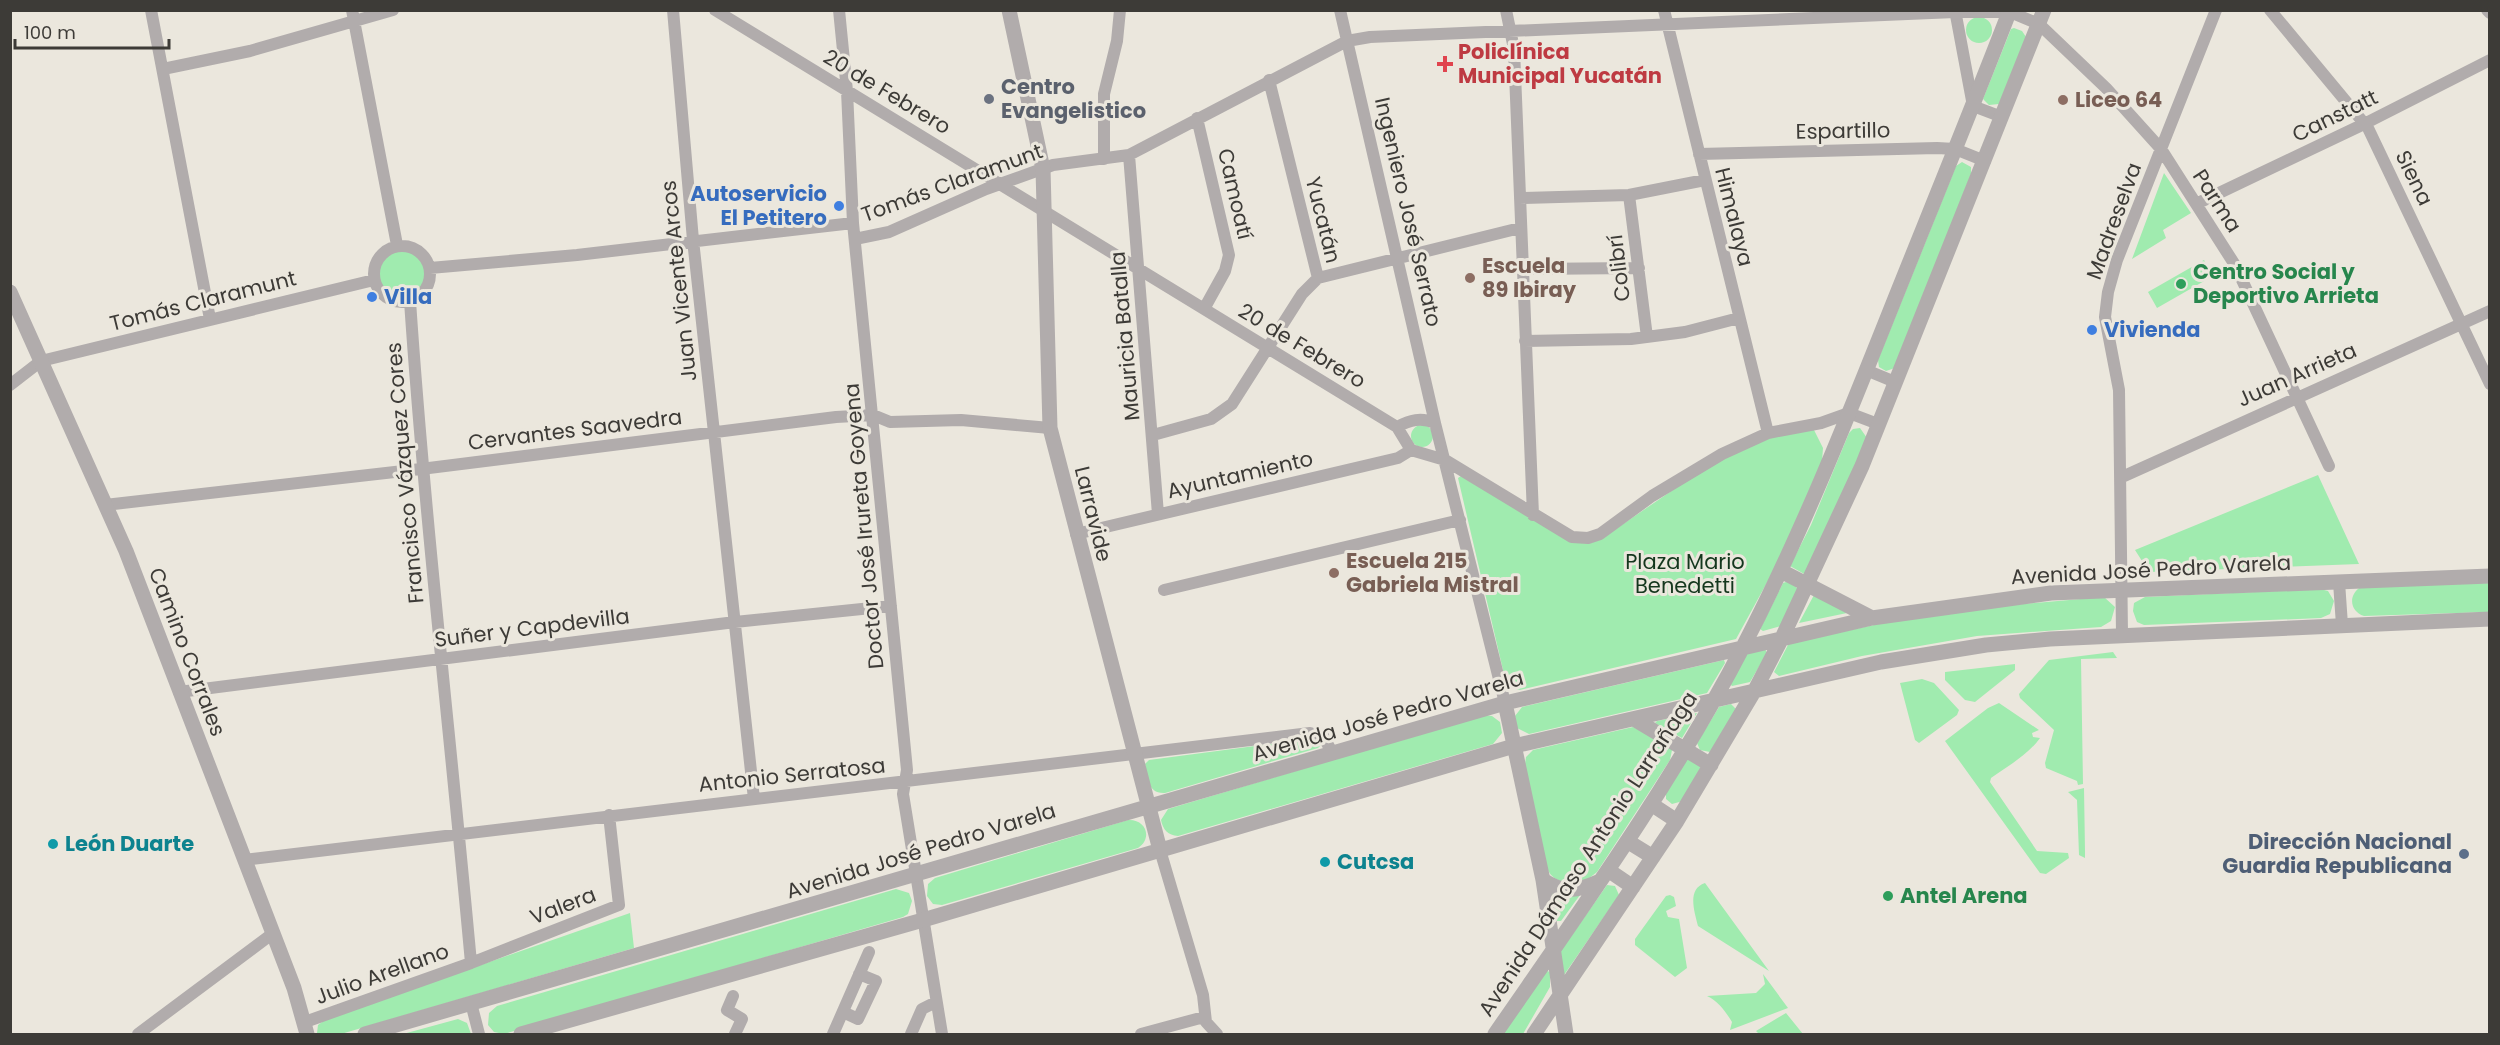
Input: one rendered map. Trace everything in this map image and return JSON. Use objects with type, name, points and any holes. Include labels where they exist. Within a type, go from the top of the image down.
[{"type":"street","points":[[151,10],[210,319]]},
{"type":"street","points":[[163,69],[250,51],[353,15],[393,10]]},
{"type":"street","name":"Juan Vicente Arcos","points":[[673,10],[693,240],[754,799]]},
{"type":"street","name":"20 de Febrero","points":[[715,10],[1397,427],[1411,450]]},
{"type":"street","name":"Doctor José Irureta Goyena","points":[[839,10],[847,91],[853,223],[908,770],[903,794],[942,1035]]},
{"type":"street","name":"Larravide","points":[[1009,10],[1043,169],[1050,428],[1133,754],[1203,995],[1204,1017]]},
{"type":"street","points":[[1104,159],[1104,94],[1117,41],[1120,10]]},
{"type":"street","name":"Ingeniero José Serrato","points":[[1340,10],[1435,423],[1505,703],[1543,880],[1566,1035]]},
{"type":"street","points":[[1506,10],[1514,50],[1533,515]]},
{"type":"street","name":"Himalaya","points":[[1664,10],[1768,433]]},
{"type":"street","name":"Madreselva","points":[[2122,634],[2122,477],[2119,390],[2106,318],[2108,292],[2117,260],[2216,10]]},
{"type":"street","name":"Siena","points":[[2270,10],[2364,124],[2490,384]]},
{"type":"street","points":[[1955,11],[1973,106],[2002,117]]},
{"type":"street","name":"Tomás Claramunt","points":[[855,238],[889,232],[1001,183],[1043,169],[1129,155],[1347,41],[1370,37],[1667,25],[1807,14],[2010,11],[2042,17]]},
{"type":"street","name":"Avenida Dámaso Antonio Larrañaga","points":[[1495,1035],[1604,876],[1685,750],[1743,646],[1781,571],[1849,413],[2010,11]]},
{"type":"street","points":[[353,15],[398,245]]},
{"type":"street","points":[[1534,1035],[1677,820],[1755,690],[1782,638],[1808,585],[1878,424],[2042,17]]},
{"type":"street","name":"Parma","points":[[2042,17],[2161,149],[2235,265],[2329,466]]},
{"type":"street","name":"Canstatt","points":[[2196,204],[2364,124],[2490,60]]},
{"type":"street","name":"Yucatán","points":[[1153,435],[1211,419],[1223,413],[1232,404],[1302,294],[1317,278],[1269,80]]},
{"type":"street","name":"Camoatí","points":[[1197,118],[1229,255],[1225,271],[1204,309]]},
{"type":"street","name":"Espartillo","points":[[1699,154],[1955,149],[1985,161]]},
{"type":"street","name":"Mauricia Batalla","points":[[1129,155],[1158,514]]},
{"type":"street","points":[[1520,198],[1629,195],[1705,180]]},
{"type":"street","name":"Colibrí","points":[[1629,195],[1647,337]]},
{"type":"street","name":"Tomás Claramunt","points":[[430,268],[577,255],[853,223]]},
{"type":"street","points":[[1317,278],[1520,228]]},
{"type":"street","points":[[398,245],[410,246],[421,252],[430,268],[427,289],[410,301],[399,302],[388,298],[379,290],[375,280],[374,271],[379,258],[385,251],[398,245]]},
{"type":"street","points":[[1523,269],[1639,268]]},
{"type":"street","name":"Tomás Claramunt","points":[[41,361],[375,280]]},
{"type":"street","name":"Camino Corrales","points":[[10,292],[105,506],[244,860],[306,1028]]},
{"type":"street","name":"Francisco Vázquez Cores","points":[[410,301],[421,469],[443,658],[471,963]]},
{"type":"street","name":"Juan Arrieta","points":[[2122,477],[2297,396],[2490,311]]},
{"type":"street","points":[[1526,341],[1647,337],[1685,332],[1739,318]]},
{"type":"street","points":[[10,385],[41,361]]},
{"type":"street","points":[[1866,370],[1895,382]]},
{"type":"street","points":[[1411,450],[1445,460],[1565,534],[1588,538],[1600,534],[1696,468],[1768,433],[1821,423],[1849,413],[1878,424]]},
{"type":"street","name":"Cervantes Saavedra","points":[[105,506],[836,417],[873,415],[890,422],[961,420],[1050,428]]},
{"type":"street","points":[[1397,427],[1409,420],[1418,419],[1435,423]]},
{"type":"street","name":"Ayuntamiento","points":[[1076,534],[1398,458],[1411,450]]},
{"type":"street","points":[[1164,590],[1460,520]]},
{"type":"street","points":[[1781,571],[1872,618]]},
{"type":"street","name":"Avenida José Pedro Varela","points":[[365,1035],[916,876],[1148,805],[1505,703],[1743,646],[1872,618],[2051,593],[2490,576]]},
{"type":"street","points":[[2339,582],[2342,625]]},
{"type":"street","name":"Suñer y Capdevilla","points":[[179,692],[735,622],[891,606]]},
{"type":"street","points":[[521,1035],[923,920],[1514,746],[1755,690],[1934,652],[1997,644],[2122,634],[2490,619]]},
{"type":"street","points":[[1634,719],[1711,765]]},
{"type":"street","name":"Antonio Serratosa","points":[[244,860],[1310,733],[1323,736],[1333,754]]},
{"type":"street","points":[[1651,804],[1677,820]]},
{"type":"street","name":"Valera","points":[[471,963],[619,905],[609,815]]},
{"type":"street","points":[[1627,841],[1653,857]]},
{"type":"street","points":[[1543,880],[1568,891],[1580,890],[1604,876],[1633,887]]},
{"type":"street","points":[[138,1035],[272,933]]},
{"type":"street","points":[[833,1035],[869,952]]},
{"type":"street","name":"Julio Arellano","points":[[306,1028],[471,963]]},
{"type":"street","points":[[843,1012],[858,1019],[876,981],[859,974]]},
{"type":"street","points":[[733,996],[727,1010],[742,1019],[735,1035]]},
{"type":"street","points":[[911,1035],[922,1009],[936,1002]]},
{"type":"street","points":[[471,1004],[479,1035]]},
{"type":"street","points":[[1141,1035],[1204,1017],[1217,1035]]},
{"type":"green space","points":[[1979,17],[1988,21],[1992,30],[1988,39],[1979,43],[1970,39],[1966,30],[1970,21]]},
{"type":"green space","points":[[2011,29],[2022,31],[2026,37],[1999,104],[1989,105],[1983,99]]},
{"type":"green space","points":[[1962,162],[1971,167],[1971,174],[1895,368],[1886,371],[1879,367],[1878,360],[1956,166]]},
{"type":"green space","points":[[2164,173],[2191,213],[2163,230],[2166,238],[2132,259]]},
{"type":"green space","points":[[396,249],[406,249],[419,256],[426,269],[426,279],[419,292],[406,299],[396,299],[387,295],[380,288],[376,279],[376,269],[380,260],[387,253]]},
{"type":"green space","name":"Centro Social y Deportivo Arrieta","points":[[2204,260],[2213,276],[2157,308],[2148,292]]},
{"type":"green space","points":[[1422,425],[1430,428],[1433,436],[1430,444],[1422,447],[1414,444],[1411,436],[1414,428]]},
{"type":"green space","name":"Plaza Mario Benedetti","points":[[1813,428],[1823,448],[1822,461],[1781,557],[1736,639],[1520,690],[1507,687],[1458,478],[1461,476],[1573,542],[1591,543],[1610,533],[1705,468],[1770,437]]},
{"type":"green space","points":[[1860,428],[1867,438],[1806,575],[1790,566],[1811,525],[1849,433],[1853,429]]},
{"type":"green space","points":[[2318,475],[2359,564],[2149,572],[2135,550]]},
{"type":"green space","points":[[1789,581],[1798,589],[1781,626],[1763,631],[1760,629],[1783,583]]},
{"type":"green space","points":[[2489,583],[2489,612],[2364,616],[2355,610],[2352,602],[2354,593],[2362,586]]},
{"type":"green space","points":[[2320,589],[2328,591],[2334,601],[2330,614],[2321,618],[2144,625],[2137,622],[2133,611],[2134,603],[2145,597]]},
{"type":"green space","points":[[1814,595],[1847,613],[1799,623]]},
{"type":"green space","points":[[2104,597],[2115,607],[2111,621],[2101,627],[1977,636],[1862,656],[1779,676],[1774,672],[1789,643],[1912,617],[1987,607]]},
{"type":"green space","points":[[1765,649],[1767,653],[1750,682],[1732,686],[1730,684],[1747,654]]},
{"type":"green space","points":[[2113,652],[2117,658],[2081,659],[2083,784],[2078,785],[2077,781],[2046,768],[2045,763],[2054,730],[2020,698],[2019,694],[2049,660]]},
{"type":"green space","points":[[1724,660],[1725,663],[1707,693],[1529,734],[1517,728],[1515,716],[1522,707]]},
{"type":"green space","points":[[2015,664],[2015,670],[1975,702],[1965,700],[1945,680],[1945,672]]},
{"type":"green space","points":[[1922,679],[1934,683],[1959,710],[1957,715],[1919,743],[1915,740],[1900,683]]},
{"type":"green space","points":[[1999,703],[2039,730],[2032,733],[2033,737],[2040,738],[2030,750],[1991,778],[1990,782],[2037,851],[2068,853],[2069,858],[2046,874],[2040,873],[1945,741],[1988,708]]},
{"type":"green space","points":[[1731,704],[1736,709],[1710,752],[1700,750],[1697,743],[1719,707]]},
{"type":"green space","points":[[1697,713],[1682,738],[1655,723],[1657,721]]},
{"type":"green space","points":[[1483,715],[1492,716],[1500,722],[1502,733],[1493,744],[1178,836],[1169,833],[1162,824],[1161,820],[1168,809]]},
{"type":"green space","points":[[1633,727],[1668,745],[1672,750],[1670,760],[1597,872],[1583,883],[1560,881],[1552,876],[1546,866],[1525,764],[1526,757],[1533,750]]},
{"type":"green space","points":[[1315,738],[1321,745],[1318,748],[1165,793],[1155,791],[1149,784],[1145,764],[1149,760]]},
{"type":"green space","points":[[1687,758],[1702,765],[1683,801],[1672,804],[1666,799],[1666,793]]},
{"type":"green space","points":[[2084,788],[2085,858],[2079,855],[2077,800],[2068,792]]},
{"type":"green space","points":[[1128,820],[1139,823],[1145,830],[1145,839],[1138,848],[942,905],[933,904],[927,896],[928,884],[935,878]]},
{"type":"green space","points":[[1705,883],[1769,971],[1698,926],[1693,901],[1696,890]]},
{"type":"green space","points":[[1607,885],[1615,886],[1619,895],[1564,975],[1560,952]]},
{"type":"green space","points":[[896,889],[909,893],[912,901],[908,914],[903,917],[504,1034],[494,1032],[488,1025],[489,1013],[497,1006]]},
{"type":"green space","points":[[1551,889],[1580,895],[1561,921],[1557,921]]},
{"type":"green space","points":[[1666,896],[1674,897],[1676,906],[1666,911],[1668,917],[1679,919],[1687,968],[1675,977],[1635,945],[1635,939]]},
{"type":"green space","points":[[630,913],[634,948],[341,1034],[317,1033],[318,1025],[326,1019]]},
{"type":"green space","points":[[1547,971],[1550,972],[1550,987],[1523,1034],[1502,1034]]},
{"type":"green space","points":[[1763,974],[1788,1008],[1730,1030],[1732,1022],[1727,1014],[1707,996],[1756,993],[1765,984]]},
{"type":"green space","points":[[1786,1013],[1803,1034],[1759,1034],[1756,1031]]},
{"type":"green space","points":[[458,1019],[467,1023],[471,1034],[403,1034]]},
{"type":"place","name":"Policlínica Municipal Yucatán","points":[[1445,64]]},
{"type":"place","name":"Centro Evangelistico","points":[[989,99]]},
{"type":"place","name":"Liceo 64","points":[[2063,100]]},
{"type":"place","name":"Autoservicio El Petitero","points":[[839,206]]},
{"type":"place","name":"Escuela 89 Ibiray","points":[[1470,278]]},
{"type":"place","name":"Centro Social y Deportivo Arrieta","points":[[2181,284]]},
{"type":"place","name":"Villa","points":[[372,297]]},
{"type":"place","name":"Vivienda","points":[[2092,330]]},
{"type":"place","name":"Escuela 215 Gabriela Mistral","points":[[1334,573]]},
{"type":"place","name":"León Duarte","points":[[53,844]]},
{"type":"place","name":"Dirección Nacional Guardia Republicana","points":[[2464,854]]},
{"type":"place","name":"Cutcsa","points":[[1325,862]]},
{"type":"place","name":"Antel Arena","points":[[1888,896]]}]
